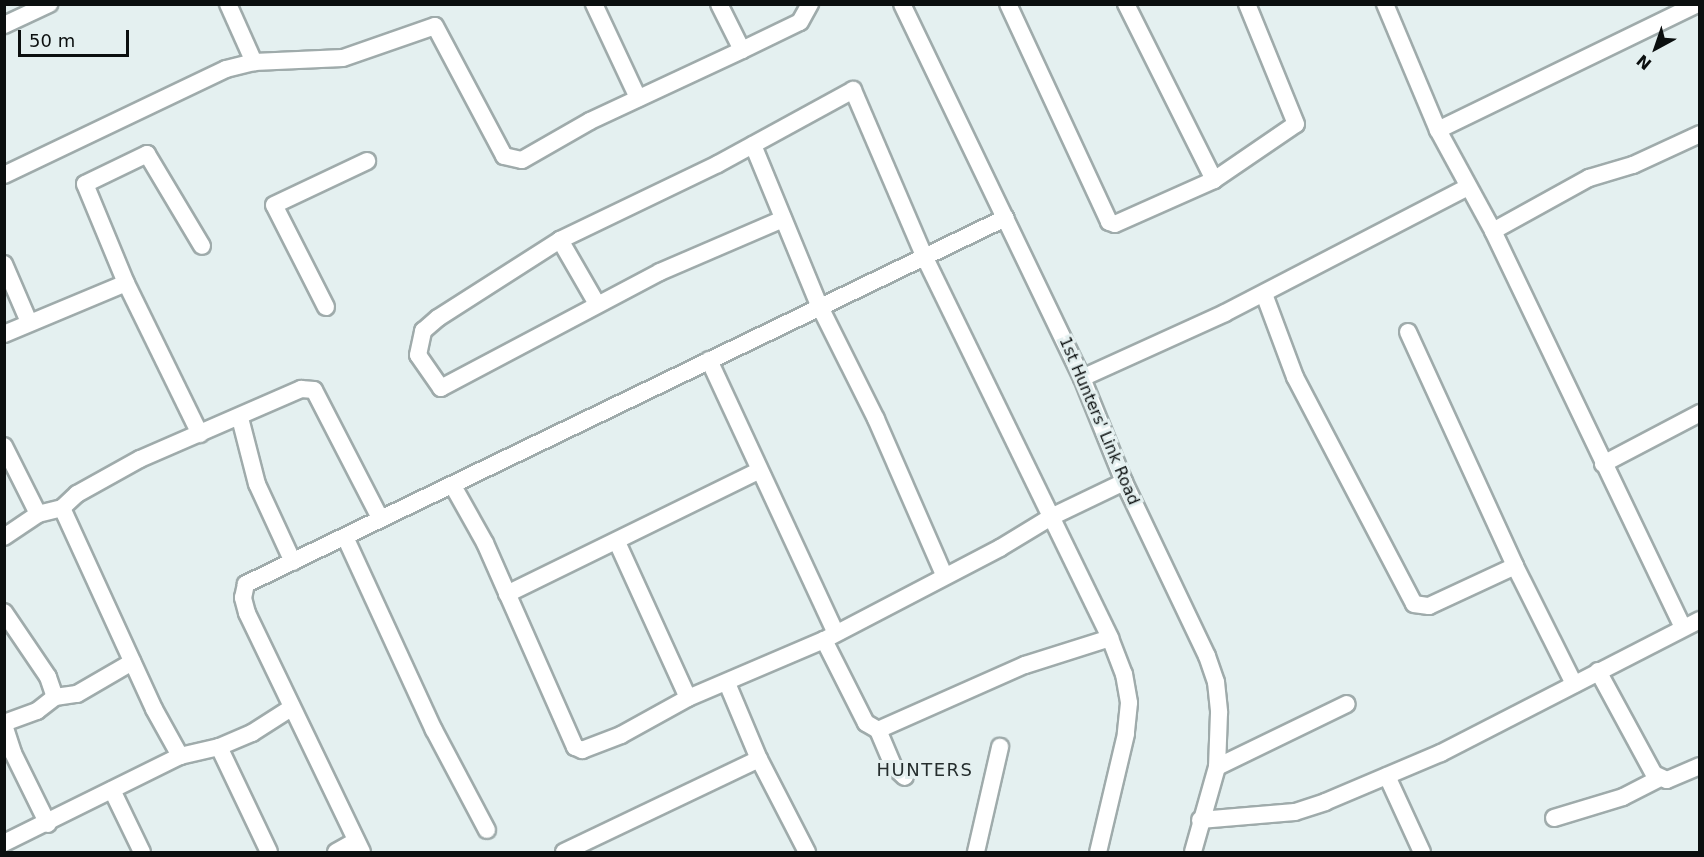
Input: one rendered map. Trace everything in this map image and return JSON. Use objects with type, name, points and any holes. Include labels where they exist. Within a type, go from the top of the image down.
[{"type":"street","points":[[4,25],[49,4]]},
{"type":"street","points":[[228,4],[254,62]]},
{"type":"street","points":[[594,4],[638,98]]},
{"type":"street","points":[[719,4],[742,50]]},
{"type":"street","points":[[4,175],[226,69],[254,62],[343,58],[435,26],[504,156],[513,161],[522,160],[638,98],[800,22],[810,4]]},
{"type":"street","name":"1st Hunters' Link Road","points":[[902,4],[1083,378],[1124,482],[1216,682],[1219,712],[1217,767],[1200,820],[1193,852]]},
{"type":"street","points":[[1008,4],[1109,222],[1114,224],[1214,180],[1297,122],[1251,5]]},
{"type":"street","points":[[1126,4],[1214,180]]},
{"type":"street","points":[[1385,4],[1438,130],[1493,231],[1683,627]]},
{"type":"street","points":[[1438,130],[1698,4]]},
{"type":"street","points":[[783,219],[597,304],[441,388],[418,355],[423,331],[438,318],[560,240],[753,146],[854,90],[924,256],[1110,638],[1124,674],[1128,703],[1126,734],[1098,852]]},
{"type":"street","points":[[1493,231],[1589,178],[1642,161],[1700,135]]},
{"type":"street","points":[[753,146],[819,305],[876,419],[944,575]]},
{"type":"street","points":[[200,434],[126,283],[85,184],[147,154],[202,246]]},
{"type":"street","points":[[326,307],[274,205],[367,161]]},
{"type":"street","points":[[1083,378],[1264,294],[1468,188]]},
{"type":"street","points":[[336,852],[359,847],[291,708],[243,598],[246,585],[346,539],[380,518],[453,486],[819,305],[1005,218]]},
{"type":"street","points":[[560,240],[597,304]]},
{"type":"street","points":[[4,264],[29,322]]},
{"type":"street","points":[[4,334],[126,283]]},
{"type":"street","points":[[1264,294],[1295,377],[1414,604],[1429,606],[1515,566]]},
{"type":"street","points":[[1408,332],[1515,566],[1574,684]]},
{"type":"street","points":[[709,360],[866,723],[878,730],[893,766],[904,777]]},
{"type":"street","points":[[4,537],[38,514],[62,508],[77,494],[140,459],[240,418],[301,388],[314,390],[380,518]]},
{"type":"street","points":[[1603,464],[1700,413]]},
{"type":"street","points":[[240,418],[257,484],[293,562]]},
{"type":"street","points":[[4,446],[38,514]]},
{"type":"street","points":[[507,594],[758,471]]},
{"type":"street","points":[[453,486],[485,543],[575,747],[582,750],[621,735],[688,698],[727,683],[830,636],[1000,548],[1050,517],[1124,482]]},
{"type":"street","points":[[62,508],[132,662],[180,756]]},
{"type":"street","points":[[346,539],[434,730],[487,830]]},
{"type":"street","points":[[617,542],[688,698]]},
{"type":"street","points":[[4,612],[48,677],[55,697]]},
{"type":"street","points":[[1200,820],[1295,812],[1387,776],[1441,753],[1598,671],[1650,649],[1683,627],[1700,620]]},
{"type":"street","points":[[878,730],[1025,665],[1110,638]]},
{"type":"street","points":[[48,824],[13,753],[4,724],[37,711],[55,697],[77,694],[132,662]]},
{"type":"street","points":[[1598,671],[1660,778]]},
{"type":"street","points":[[727,683],[759,759],[807,852]]},
{"type":"street","points":[[1217,767],[1347,704]]},
{"type":"street","points":[[10,846],[180,756],[219,747],[291,708]]},
{"type":"street","points":[[219,747],[269,852]]},
{"type":"street","points":[[976,852],[1000,747]]},
{"type":"street","points":[[564,852],[759,759]]},
{"type":"street","points":[[1554,818],[1623,797],[1660,778],[1667,780],[1700,766]]},
{"type":"street","points":[[1387,776],[1422,852]]},
{"type":"street","points":[[112,790],[142,852]]},
{"type":"district","name":"HUNTERS","points":[[925,770]]}]
